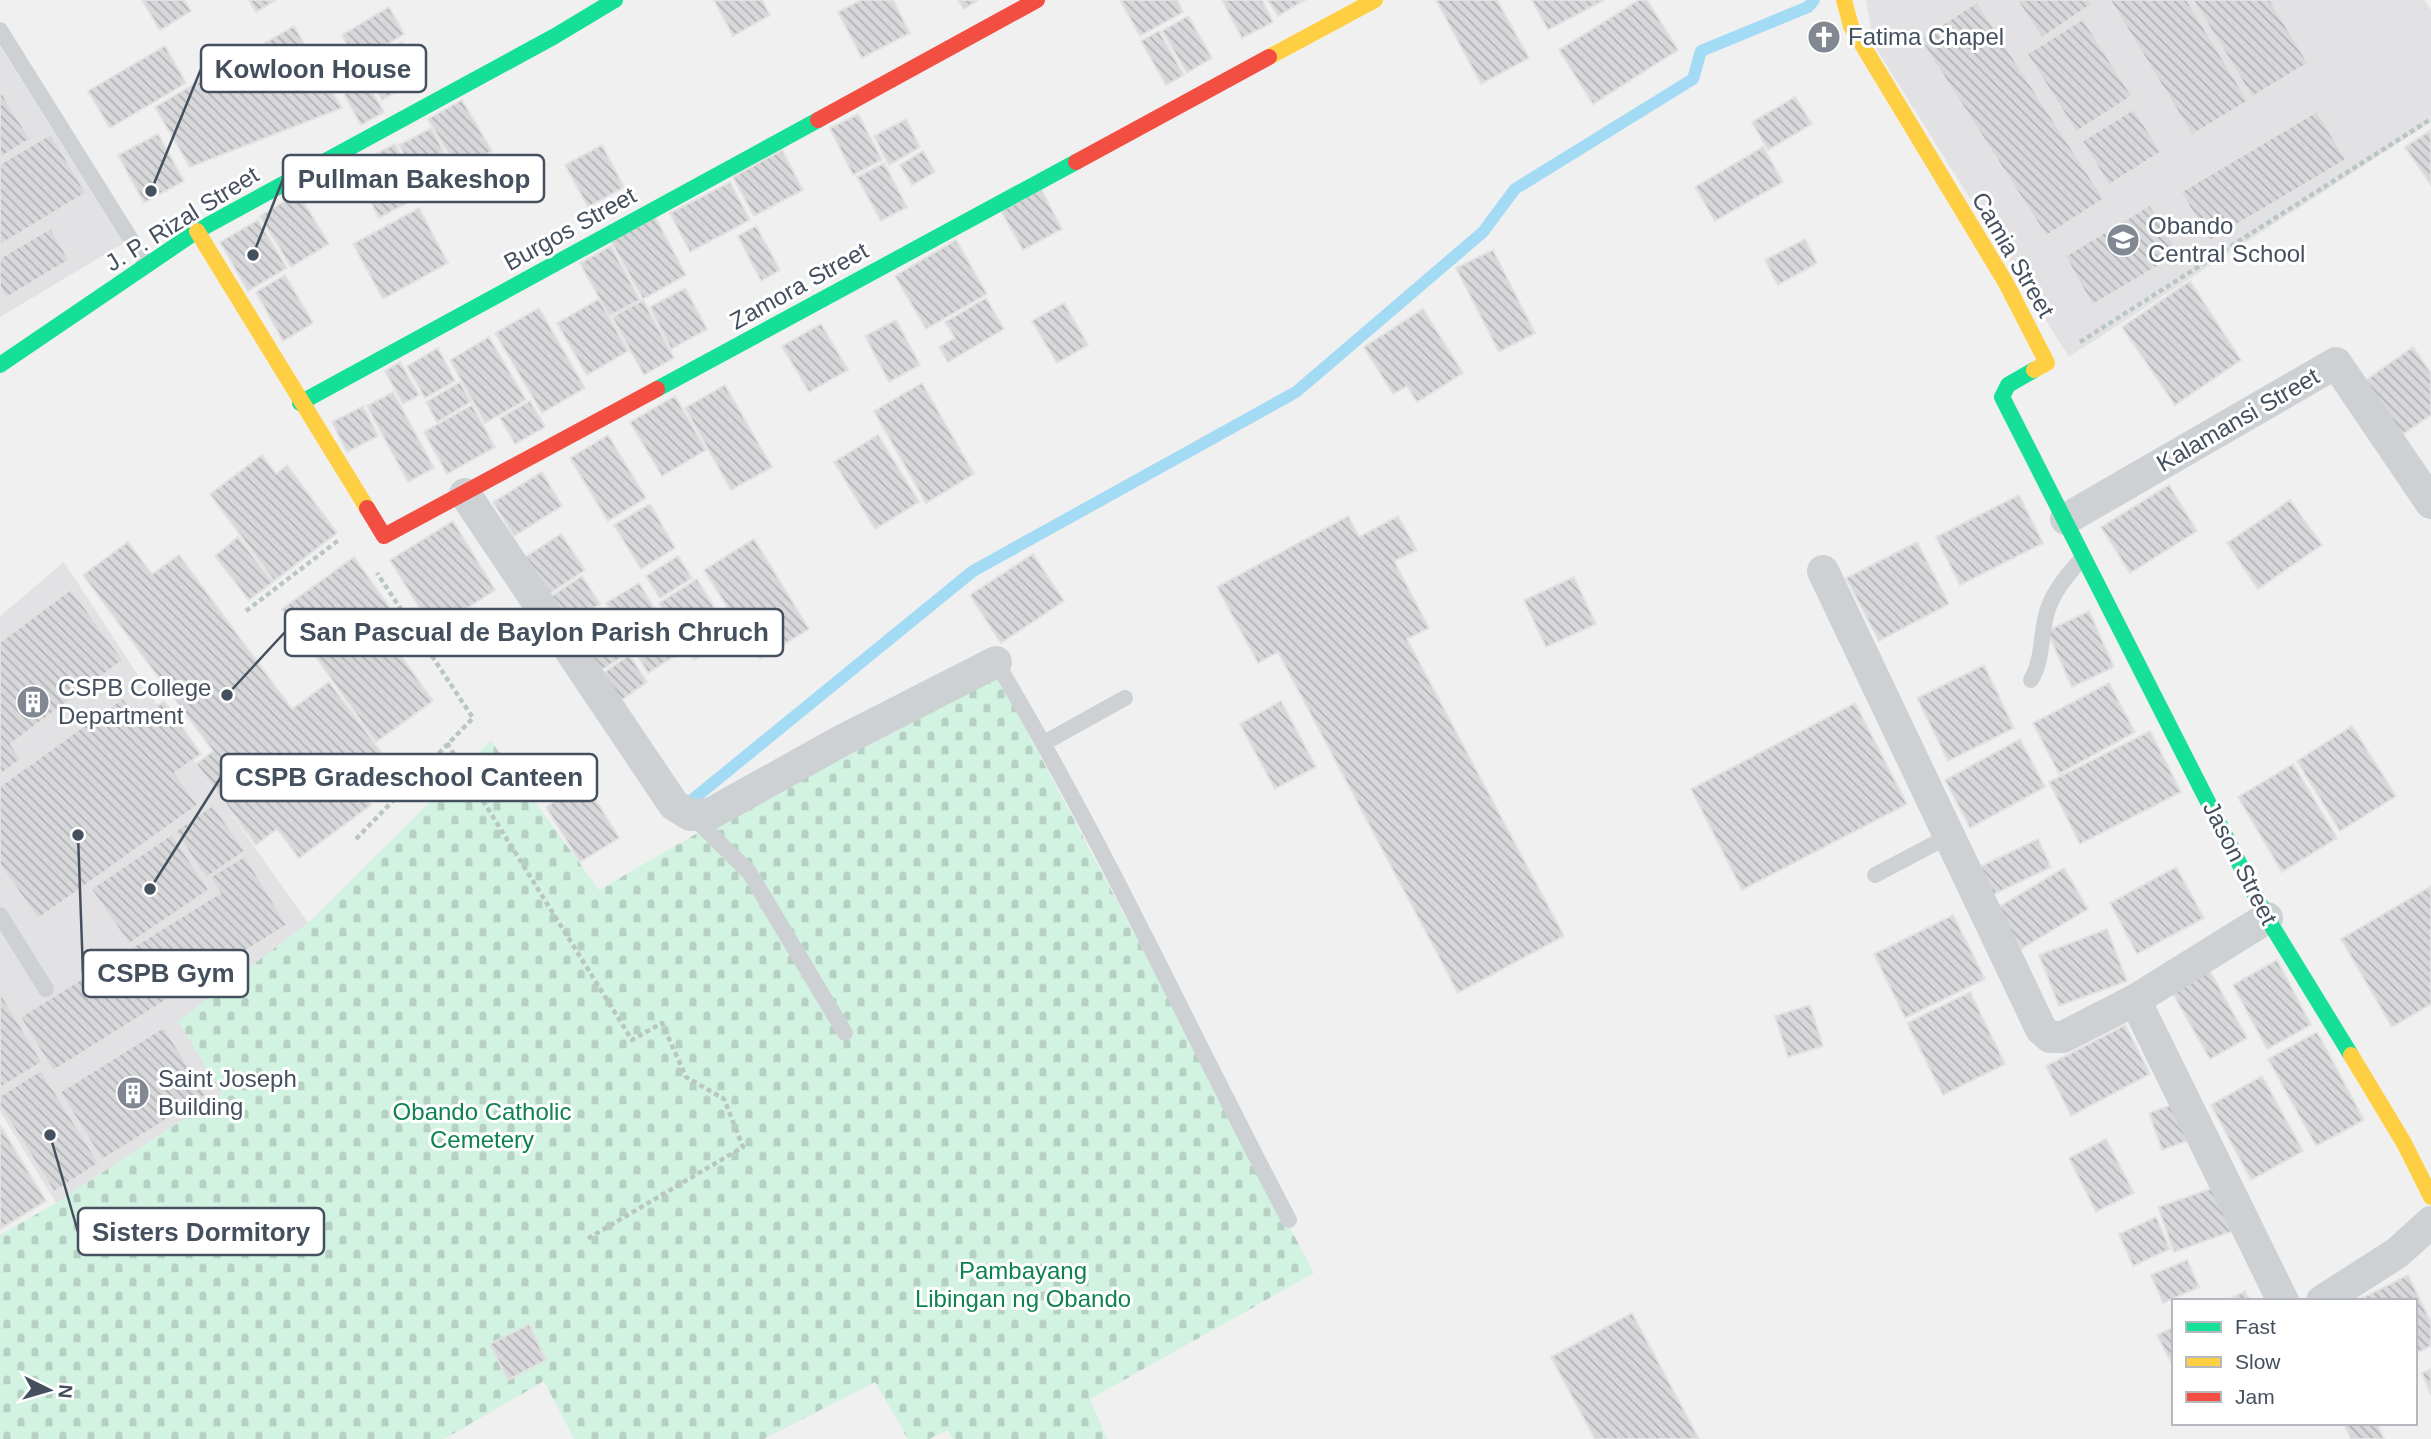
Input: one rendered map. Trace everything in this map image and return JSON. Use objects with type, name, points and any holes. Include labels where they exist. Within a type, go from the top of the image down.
[{"type":"street","name":"J. P. Rizal Street","points":[[0,365],[197,231],[555,36],[615,0]]},
{"type":"street","name":"Burgos Street","points":[[297,405],[1037,0]]},
{"type":"street","name":"Zamora Street","points":[[297,405],[384,536],[1375,0]]},
{"type":"street","name":"Camia Street","points":[[1844,0],[1851,26],[2006,284],[2047,363]]},
{"type":"street","points":[[197,231],[297,405]]},
{"type":"street","points":[[2047,363],[2008,385],[2002,397],[2066,519]]},
{"type":"street","name":"Kalamansi Street","points":[[2066,519],[2336,363],[2431,503]]},
{"type":"street","points":[[465,494],[674,805],[690,815],[709,814],[841,741],[996,662]]},
{"type":"street","name":"Jason Street","points":[[2066,519],[2267,918],[2404,1143],[2431,1197]]},
{"type":"street","points":[[1823,571],[2041,1029],[2050,1037],[2063,1037],[2135,1000],[2267,918]]},
{"type":"street","points":[[2135,1000],[2282,1299]]},
{"type":"street","points":[[2325,1299],[2398,1253],[2431,1223]]},
{"type":"lane","points":[[0,30],[147,265]]},
{"type":"lane","points":[[2031,680],[2039,667],[2048,607],[2057,590],[2085,555]]},
{"type":"lane","points":[[996,662],[1044,743],[1289,1220]]},
{"type":"lane","points":[[1044,743],[1125,698]]},
{"type":"lane","points":[[690,815],[749,872],[845,1033]]},
{"type":"lane","points":[[1875,875],[1949,836]]},
{"type":"lane","points":[[0,915],[46,989]]},
{"type":"path","points":[[2047,363],[2431,119]]},
{"type":"path","points":[[246,611],[346,535]]},
{"type":"path","points":[[356,839],[473,718],[369,562]]},
{"type":"path","points":[[447,743],[632,1040],[662,1023],[687,1077],[724,1099],[743,1147],[587,1240]]},
{"type":"shaded area","name":"Obando Central School","points":[[1866,0],[2425,0],[2431,10],[2431,122],[2069,357],[1874,45]]},
{"type":"shaded area","points":[[0,46],[124,243],[0,317]]},
{"type":"shaded area","points":[[64,562],[196,764],[308,923],[179,1021],[222,1094],[56,1203],[0,1111],[0,616]]},
{"type":"green space","name":"Obando Catholic Cemetery","points":[[993,667],[1314,1273],[1090,1399],[1107,1439],[953,1439],[948,1430],[929,1439],[908,1439],[875,1382],[764,1439],[574,1439],[544,1381],[444,1439],[0,1439],[0,1235],[56,1203],[222,1094],[178,1021],[308,923],[491,741],[599,890],[874,731]]},
{"type":"building","points":[[142,0],[184,0],[191,11],[160,30]]},
{"type":"building","points":[[249,0],[276,0],[256,12]]},
{"type":"building","points":[[714,0],[762,0],[770,15],[733,36]]},
{"type":"building","points":[[861,0],[893,0],[910,33],[862,58],[838,12]]},
{"type":"building","points":[[958,0],[978,0],[964,9]]},
{"type":"building","points":[[1120,0],[1177,0],[1183,12],[1140,36]]},
{"type":"building","points":[[1222,0],[1262,0],[1273,22],[1242,38]]},
{"type":"building","points":[[1268,0],[1305,0],[1278,16]]},
{"type":"building","points":[[1436,0],[1497,0],[1529,58],[1481,84]]},
{"type":"building","points":[[1532,0],[1604,0],[1548,30]]},
{"type":"building","points":[[1639,0],[1647,0],[1678,50],[1593,104],[1559,50]]},
{"type":"building","points":[[2017,0],[2089,0],[2092,4],[2042,38]]},
{"type":"building","points":[[2110,0],[2187,0],[2248,101],[2192,135]]},
{"type":"building","points":[[2193,0],[2270,0],[2308,63],[2252,97]]},
{"type":"building","points":[[1977,2],[2104,199],[2046,236],[1920,39]]},
{"type":"building","points":[[389,7],[404,34],[357,62],[342,35]]},
{"type":"building","points":[[1188,16],[1212,58],[1187,73],[1162,31]]},
{"type":"building","points":[[2083,19],[2132,96],[2076,132],[2027,54]]},
{"type":"building","points":[[294,26],[342,108],[190,167],[155,107]]},
{"type":"building","points":[[1159,31],[1184,75],[1166,85],[1141,41]]},
{"type":"building","points":[[402,42],[422,77],[382,100],[363,65]]},
{"type":"building","points":[[165,46],[186,83],[110,128],[88,91]]},
{"type":"building","points":[[366,81],[384,112],[361,125],[344,94]]},
{"type":"building","points":[[0,90],[30,139],[1,157],[0,155]]},
{"type":"building","points":[[1795,97],[1812,124],[1768,150],[1752,122]]},
{"type":"building","points":[[462,100],[492,151],[458,170],[428,119]]},
{"type":"building","points":[[2134,109],[2161,152],[2109,185],[2082,141]]},
{"type":"building","points":[[2317,111],[2346,160],[2209,241],[2181,192]]},
{"type":"building","points":[[858,114],[882,160],[853,175],[830,128]]},
{"type":"building","points":[[906,119],[920,147],[889,165],[874,136]]},
{"type":"building","points":[[431,128],[462,185],[430,202],[399,145]]},
{"type":"building","points":[[2431,130],[2431,185],[2405,147]]},
{"type":"building","points":[[51,134],[86,193],[0,245],[0,164]]},
{"type":"building","points":[[158,134],[184,181],[144,203],[118,155]]},
{"type":"building","points":[[395,144],[422,195],[379,218],[352,166]]},
{"type":"building","points":[[602,145],[624,187],[588,207],[565,165]]},
{"type":"building","points":[[1763,147],[1783,182],[1715,221],[1695,187]]},
{"type":"building","points":[[782,150],[803,190],[754,216],[733,177]]},
{"type":"building","points":[[923,151],[935,172],[912,185],[900,165]]},
{"type":"building","points":[[884,163],[907,207],[881,221],[857,177]]},
{"type":"building","points":[[730,182],[750,220],[690,252],[670,213]]},
{"type":"building","points":[[1041,189],[1062,229],[1023,250],[1001,211]]},
{"type":"building","points":[[298,193],[329,244],[291,267],[260,216]]},
{"type":"building","points":[[2150,205],[2179,254],[2092,305],[2065,256]]},
{"type":"building","points":[[419,208],[448,263],[383,299],[353,244]]},
{"type":"building","points":[[655,217],[686,275],[643,299],[611,241]]},
{"type":"building","points":[[258,220],[287,268],[248,291],[220,242]]},
{"type":"building","points":[[756,226],[780,270],[761,281],[738,236]]},
{"type":"building","points":[[51,228],[69,260],[6,298],[0,288],[0,258]]},
{"type":"building","points":[[1805,239],[1817,263],[1778,285],[1765,260]]},
{"type":"building","points":[[956,240],[987,294],[926,329],[895,276]]},
{"type":"building","points":[[611,246],[640,300],[609,316],[580,263]]},
{"type":"building","points":[[1493,250],[1535,333],[1499,352],[1456,268]]},
{"type":"building","points":[[285,275],[313,323],[283,341],[256,292]]},
{"type":"building","points":[[2190,281],[2241,360],[2175,405],[2122,327]]},
{"type":"building","points":[[685,288],[707,329],[671,349],[650,307]]},
{"type":"building","points":[[986,298],[1004,329],[948,362],[939,347],[955,338],[945,322]]},
{"type":"building","points":[[599,299],[628,351],[587,375],[557,323]]},
{"type":"building","points":[[643,300],[674,358],[644,375],[612,317]]},
{"type":"building","points":[[1064,303],[1088,345],[1057,363],[1032,321]]},
{"type":"building","points":[[539,308],[585,388],[542,413],[495,333]]},
{"type":"building","points":[[1423,309],[1463,373],[1417,402],[1407,386],[1393,394],[1364,347]]},
{"type":"building","points":[[896,320],[920,365],[889,382],[865,336]]},
{"type":"building","points":[[821,324],[848,370],[809,392],[782,346]]},
{"type":"building","points":[[489,337],[526,400],[485,423],[450,360]]},
{"type":"building","points":[[2413,347],[2431,373],[2431,415],[2396,439],[2359,385]]},
{"type":"building","points":[[438,348],[455,381],[425,398],[407,366]]},
{"type":"building","points":[[400,362],[419,395],[403,404],[385,371]]},
{"type":"building","points":[[460,382],[471,402],[437,422],[426,402]]},
{"type":"building","points":[[922,383],[974,474],[926,503],[874,411]]},
{"type":"building","points":[[725,385],[772,467],[731,490],[685,408]]},
{"type":"building","points":[[393,392],[434,468],[408,482],[367,406]]},
{"type":"building","points":[[675,396],[706,450],[662,476],[630,422]]},
{"type":"building","points":[[530,401],[545,427],[515,444],[500,418]]},
{"type":"building","points":[[472,405],[495,447],[447,474],[424,432]]},
{"type":"building","points":[[363,406],[378,436],[347,452],[332,422]]},
{"type":"building","points":[[608,435],[646,498],[608,521],[570,458]]},
{"type":"building","points":[[878,435],[919,502],[875,529],[834,462]]},
{"type":"building","points":[[262,455],[276,474],[287,465],[337,533],[274,581],[210,494]]},
{"type":"building","points":[[542,472],[562,506],[514,536],[493,502]]},
{"type":"building","points":[[2169,485],[2197,531],[2130,573],[2101,527]]},
{"type":"building","points":[[2019,495],[2043,543],[1960,585],[1936,537]]},
{"type":"building","points":[[2290,500],[2322,545],[2258,589],[2227,543]]},
{"type":"building","points":[[650,504],[675,548],[641,569],[614,525]]},
{"type":"building","points":[[1348,516],[1359,537],[1398,516],[1417,550],[1394,561],[1429,628],[1407,639],[1564,936],[1458,993],[1278,652],[1258,663],[1217,587]]},
{"type":"building","points":[[453,521],[495,590],[433,630],[390,560]]},
{"type":"building","points":[[561,534],[585,570],[546,596],[522,559]]},
{"type":"building","points":[[238,537],[273,582],[249,600],[215,556]]},
{"type":"building","points":[[754,539],[809,629],[760,659],[704,570]]},
{"type":"building","points":[[128,542],[152,574],[179,555],[292,709],[329,682],[382,753],[351,777],[371,805],[299,858],[277,829],[256,845],[196,764],[213,751],[83,575]]},
{"type":"building","points":[[1917,542],[1949,604],[1879,641],[1846,578]]},
{"type":"building","points":[[1033,554],[1064,601],[1001,643],[970,595]]},
{"type":"building","points":[[678,556],[692,578],[660,598],[646,576]]},
{"type":"building","points":[[354,557],[404,628],[389,639],[433,701],[376,742],[282,609]]},
{"type":"building","points":[[582,576],[600,604],[562,628],[544,601]]},
{"type":"building","points":[[1574,577],[1596,624],[1546,647],[1524,600]]},
{"type":"building","points":[[697,579],[714,607],[677,630],[659,603]]},
{"type":"building","points":[[639,583],[681,652],[648,673],[606,603]]},
{"type":"building","name":"CSPB College Department","points":[[71,589],[123,660],[11,744],[21,759],[0,775],[0,642]]},
{"type":"building","points":[[600,608],[614,630],[578,653],[565,631]]},
{"type":"building","points":[[2089,611],[2114,667],[2072,687],[2047,631]]},
{"type":"building","points":[[710,616],[725,642],[694,660],[679,634]]},
{"type":"building","points":[[615,634],[628,653],[594,675],[581,656]]},
{"type":"building","points":[[629,655],[647,682],[616,704],[598,677]]},
{"type":"building","points":[[1984,665],[2014,728],[1948,761],[1917,698]]},
{"type":"building","points":[[2109,683],[2135,732],[2059,774],[2033,723]]},
{"type":"building","points":[[123,698],[138,720],[164,701],[201,754],[175,773],[198,805],[38,919],[0,865],[0,786]]},
{"type":"building","points":[[1281,701],[1316,767],[1275,789],[1240,724]]},
{"type":"building","points":[[1855,703],[1907,804],[1742,890],[1691,789]]},
{"type":"building","points":[[2352,726],[2396,796],[2340,831],[2297,761]]},
{"type":"building","points":[[2150,731],[2181,792],[2080,844],[2049,782]]},
{"type":"building","points":[[2020,739],[2045,787],[1970,828],[1945,780]]},
{"type":"building","points":[[2293,764],[2337,838],[2282,872],[2238,797]]},
{"type":"building","points":[[585,782],[619,838],[580,862],[546,807]]},
{"type":"building","points":[[213,805],[245,851],[206,878],[175,831]]},
{"type":"building","points":[[172,834],[209,890],[129,944],[91,889]]},
{"type":"building","points":[[2038,839],[2051,867],[1990,896],[1977,868]]},
{"type":"building","points":[[245,856],[287,925],[53,1071],[20,1017],[220,893],[210,877]]},
{"type":"building","points":[[2176,867],[2204,918],[2137,954],[2110,903]]},
{"type":"building","points":[[2064,868],[2088,909],[2021,949],[1997,908]]},
{"type":"building","points":[[2431,886],[2431,1004],[2392,1027],[2341,939]]},
{"type":"building","points":[[1953,915],[1985,979],[1905,1018],[1874,954]]},
{"type":"building","points":[[2107,929],[2127,981],[2059,1006],[2039,955]]},
{"type":"building","points":[[2277,960],[2311,1025],[2267,1049],[2233,985]]},
{"type":"building","points":[[2207,966],[2247,1038],[2210,1059],[2169,987]]},
{"type":"building","points":[[0,992],[42,1062],[0,1088]]},
{"type":"building","points":[[1970,992],[2005,1064],[1943,1095],[1907,1023]]},
{"type":"building","points":[[1810,1005],[1823,1046],[1788,1057],[1775,1016]]},
{"type":"building","points":[[2125,1025],[2150,1074],[2071,1116],[2046,1066]]},
{"type":"building","name":"Saint Joseph Building","points":[[164,1027],[206,1095],[102,1160],[60,1092]]},
{"type":"building","points":[[2317,1032],[2364,1120],[2316,1146],[2268,1059]]},
{"type":"building","points":[[41,1070],[99,1163],[54,1192],[0,1106],[0,1096]]},
{"type":"building","points":[[2262,1076],[2303,1151],[2251,1180],[2211,1105]]},
{"type":"building","points":[[2180,1102],[2193,1139],[2162,1150],[2149,1113]]},
{"type":"building","points":[[0,1125],[46,1201],[0,1229]]},
{"type":"building","points":[[2106,1139],[2134,1193],[2096,1212],[2069,1158]]},
{"type":"building","points":[[2221,1185],[2236,1230],[2174,1252],[2158,1207]]},
{"type":"building","points":[[2156,1217],[2170,1249],[2133,1266],[2119,1234]]},
{"type":"building","points":[[2187,1260],[2199,1287],[2163,1303],[2151,1275]]},
{"type":"building","points":[[2408,1275],[2431,1322],[2431,1346],[2417,1353],[2417,1299],[2360,1299]]},
{"type":"building","points":[[2245,1291],[2249,1299],[2230,1299]]},
{"type":"building","points":[[1632,1313],[1699,1439],[1595,1439],[1551,1357]]},
{"type":"building","points":[[529,1324],[546,1360],[508,1380],[490,1344]]},
{"type":"building","points":[[2172,1328],[2172,1364],[2157,1335]]},
{"type":"building","points":[[2431,1369],[2431,1395],[2422,1373]]},
{"type":"building","points":[[2378,1425],[2384,1439],[2351,1439],[2345,1426]]},
{"type":"waterway","points":[[681,809],[973,571],[1296,392],[1483,232],[1515,189],[1693,79],[1701,51],[1808,7],[1814,0]]},
{"type":"traffic: fast","points":[[0,365],[197,231],[555,36],[615,0]]},
{"type":"traffic: fast","points":[[300,403],[818,120]]},
{"type":"traffic: fast","points":[[657,389],[1076,162]]},
{"type":"traffic: fast","points":[[2034,370],[2008,385],[2002,397],[2267,918],[2351,1055]]},
{"type":"traffic: slow","points":[[1269,57],[1375,0]]},
{"type":"traffic: slow","points":[[1844,0],[1851,26],[2006,283],[2047,363],[2034,370]]},
{"type":"traffic: slow","points":[[197,231],[367,508]]},
{"type":"traffic: slow","points":[[2351,1055],[2404,1143],[2431,1197]]},
{"type":"traffic: jam","points":[[818,120],[1037,0]]},
{"type":"traffic: jam","points":[[1076,162],[1269,57]]},
{"type":"traffic: jam","points":[[367,508],[384,536],[657,389]]},
{"type":"place","name":"Fatima Chapel","points":[[1824,37]]},
{"type":"place","name":"Kowloon House","points":[[151,191]]},
{"type":"place","name":"Obando Central School","points":[[2123,240]]},
{"type":"place","name":"Pullman Bakeshop","points":[[253,255]]},
{"type":"place","name":"San Pascual de Baylon Parish Chruch","points":[[227,695]]},
{"type":"place","name":"CSPB College Department","points":[[33,702]]},
{"type":"place","name":"CSPB Gym","points":[[78,835]]},
{"type":"place","name":"CSPB Gradeschool Canteen","points":[[150,889]]},
{"type":"place","name":"Saint Joseph Building","points":[[133,1093]]},
{"type":"place","name":"Sisters Dormitory","points":[[50,1135]]},
{"type":"park label","name":"Pambayang Libingan ng Obando","points":[[1023,1285]]}]
